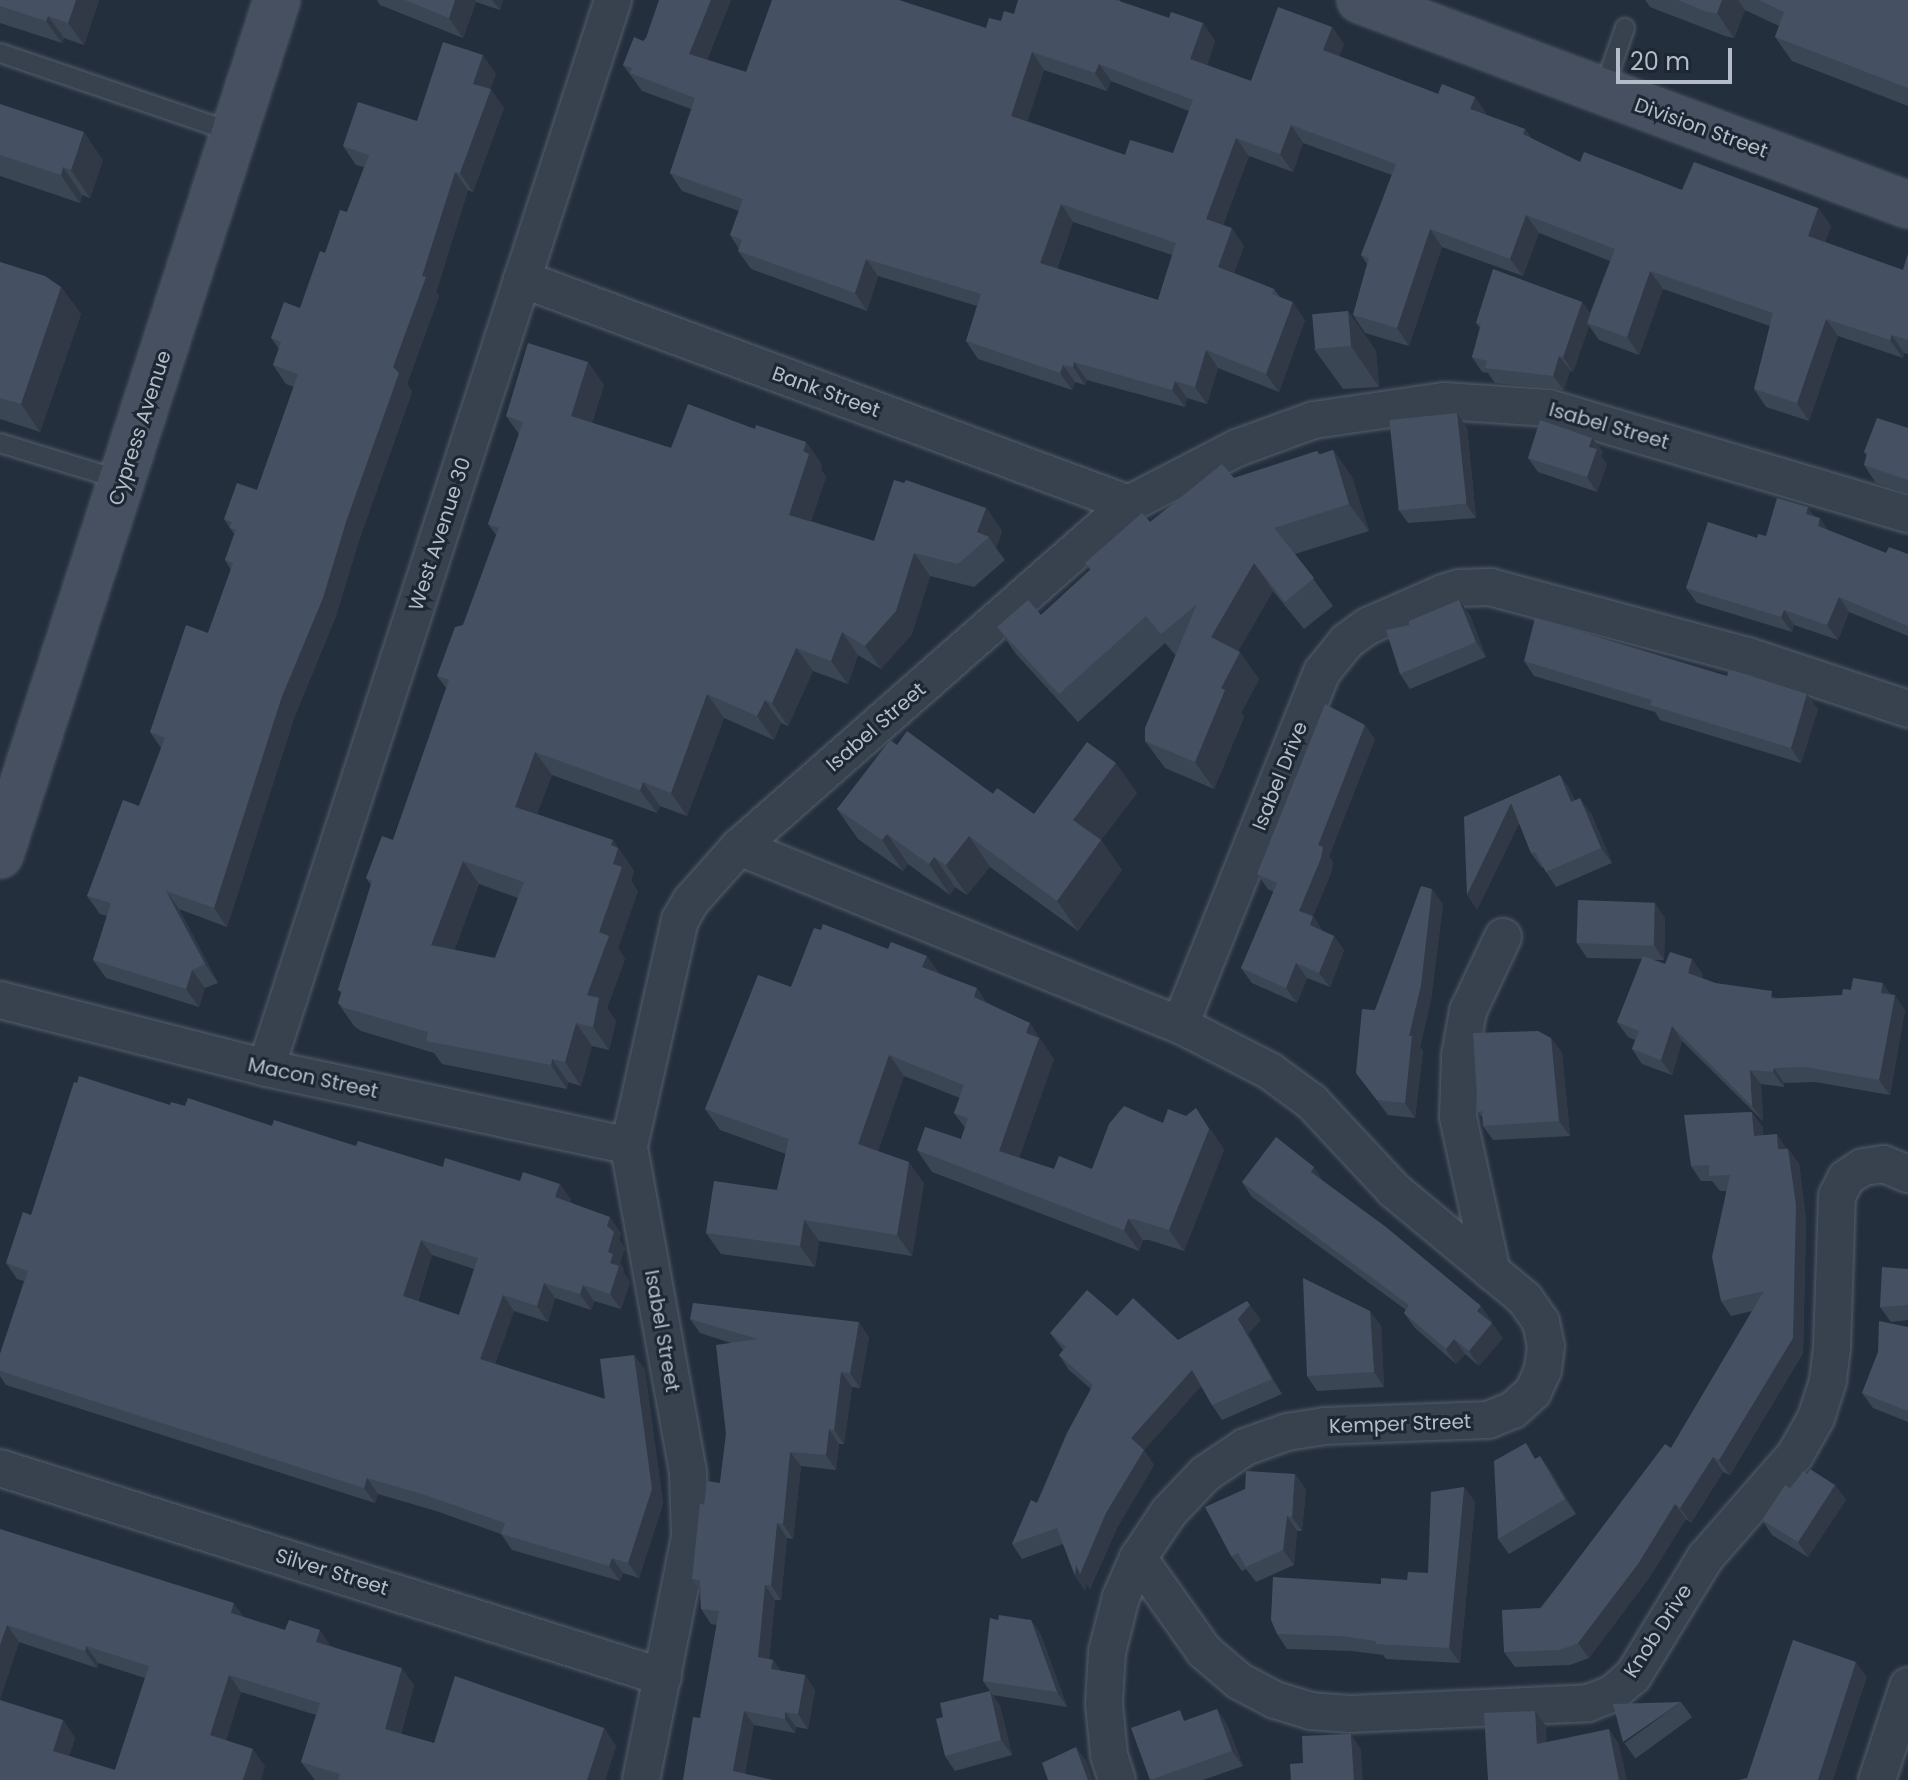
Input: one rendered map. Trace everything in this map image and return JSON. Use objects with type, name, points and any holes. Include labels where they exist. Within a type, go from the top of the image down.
[{"type":"street","name":"Cypress Avenue","points":[[0,855],[277,0]]},
{"type":"street","name":"West Avenue 30","points":[[266,1068],[613,0]]},
{"type":"street","name":"Division Street","points":[[1360,0],[1908,205]]},
{"type":"street","name":"Bank Street","points":[[522,279],[1129,504]]},
{"type":"street","name":"Isabel Street","points":[[641,1780],[690,1536],[688,1472],[629,1146],[680,920],[739,847],[1129,504],[1237,448],[1314,420],[1444,401],[1549,408],[1908,514]]},
{"type":"street","name":"Isabel Drive","points":[[1180,1025],[1322,672],[1347,641],[1368,626],[1418,604],[1459,588],[1490,587],[1748,656],[1908,709]]},
{"type":"street","points":[[739,847],[1180,1025]]},
{"type":"street","points":[[1492,1272],[1458,1117],[1460,1056],[1468,1011],[1503,937]]},
{"type":"street","name":"Macon Street","points":[[0,1000],[40,1013],[266,1068],[629,1146]]},
{"type":"street","name":"Kemper Street","points":[[1117,1780],[1109,1755],[1104,1704],[1107,1652],[1121,1597],[1138,1558],[1169,1512],[1205,1474],[1245,1447],[1287,1432],[1324,1426],[1488,1420],[1513,1410],[1533,1392],[1543,1370],[1546,1346],[1541,1322],[1524,1298],[1394,1190],[1312,1102],[1270,1071],[1180,1025]]},
{"type":"street","name":"Knob Drive","points":[[1138,1558],[1204,1651],[1239,1681],[1275,1700],[1310,1711],[1350,1714],[1588,1703],[1612,1694],[1633,1676],[1705,1558],[1795,1455],[1816,1418],[1828,1380],[1837,1196],[1846,1178],[1863,1167],[1884,1164],[1905,1172]]},
{"type":"street","name":"Silver Street","points":[[0,1468],[663,1677]]},
{"type":"street","points":[[1877,1780],[1908,1686]]},
{"type":"lane","points":[[1603,91],[1625,28]]},
{"type":"lane","points":[[0,53],[235,133]]},
{"type":"lane","points":[[0,443],[123,480]]},
{"type":"building","points":[[0,0],[76,0],[68,23],[48,16],[46,21],[0,6]]},
{"type":"building","points":[[405,0],[455,0],[449,18]]},
{"type":"building","points":[[659,0],[711,0],[689,54],[746,72],[772,0],[899,0],[986,28],[989,18],[1001,21],[1004,11],[1014,14],[1018,0],[1116,0],[1169,18],[1171,12],[1203,23],[1190,59],[1251,81],[1278,7],[1332,27],[1323,50],[1438,94],[1442,84],[1475,97],[1470,109],[1525,129],[1523,134],[1580,162],[1584,152],[1682,190],[1694,162],[1818,208],[1808,236],[1903,270],[1908,254],[1908,340],[1892,335],[1890,340],[1826,319],[1797,403],[1754,389],[1773,313],[1650,271],[1627,337],[1587,323],[1615,249],[1526,215],[1510,259],[1430,229],[1397,328],[1353,315],[1369,258],[1361,255],[1396,164],[1291,125],[1280,154],[1236,138],[1206,219],[1232,228],[1218,267],[1274,289],[1272,294],[1293,302],[1266,374],[1206,350],[1195,387],[1175,381],[1172,390],[1074,362],[1073,367],[1063,365],[1060,373],[966,341],[981,294],[866,259],[855,293],[738,251],[742,240],[730,235],[743,199],[670,173],[695,98],[630,73],[632,68],[623,65],[634,37],[643,41]],"holes":[[[1032,52],[1095,73],[1099,64],[1193,100],[1173,153],[1130,140],[1125,155],[1011,116]],[[1061,204],[1176,243],[1158,300],[1040,263]]]},
{"type":"building","points":[[1678,0],[1722,0],[1717,13]]},
{"type":"building","points":[[1759,0],[1908,0],[1908,88],[1775,37],[1784,12]]},
{"type":"building","points":[[443,42],[483,55],[473,84],[491,89],[460,173],[455,172],[422,276],[426,277],[393,367],[399,373],[346,522],[323,598],[281,699],[214,908],[166,891],[205,964],[192,970],[186,989],[93,960],[111,903],[87,896],[123,800],[139,806],[165,738],[150,732],[186,625],[208,633],[233,563],[225,560],[236,530],[230,528],[232,522],[224,519],[237,483],[257,490],[298,374],[273,365],[281,342],[271,338],[284,302],[300,308],[320,251],[325,253],[340,210],[347,212],[369,155],[343,146],[358,102],[417,121]]},
{"type":"building","points":[[0,104],[84,132],[71,170],[63,167],[61,175],[0,155]]},
{"type":"building","points":[[0,262],[45,276],[61,287],[21,404],[0,398]]},
{"type":"building","points":[[1493,269],[1582,302],[1553,376],[1485,368],[1487,361],[1472,357],[1481,324],[1476,323]]},
{"type":"building","points":[[1348,311],[1351,346],[1315,349],[1312,314]]},
{"type":"building","points":[[528,343],[588,362],[571,416],[671,448],[688,404],[755,429],[756,425],[806,442],[803,451],[809,454],[789,515],[874,541],[894,480],[904,483],[906,480],[986,508],[977,532],[989,537],[958,564],[914,553],[896,611],[865,646],[842,632],[831,661],[796,648],[772,703],[765,700],[757,716],[707,694],[671,793],[643,782],[640,790],[535,752],[515,807],[613,840],[611,845],[618,848],[613,864],[622,867],[599,932],[609,936],[587,995],[599,998],[593,1027],[576,1023],[565,1062],[552,1059],[551,1065],[426,1041],[428,1032],[345,1008],[338,1003],[342,991],[338,990],[372,881],[366,878],[382,836],[393,840],[449,680],[437,676],[455,627],[463,625],[499,528],[488,524],[523,422],[506,416]],"holes":[[[463,861],[524,882],[495,958],[431,945]]]},
{"type":"building","points":[[1457,413],[1467,504],[1399,511],[1389,420]]},
{"type":"building","points":[[1877,418],[1908,428],[1908,480],[1864,465],[1867,453],[1864,452]]},
{"type":"building","points":[[1540,420],[1592,438],[1589,447],[1597,449],[1587,477],[1528,458]]},
{"type":"building","points":[[1333,450],[1349,504],[1274,528],[1314,578],[1285,602],[1254,563],[1211,637],[1240,652],[1221,688],[1225,690],[1195,762],[1145,741],[1145,728],[1197,604],[1161,634],[1146,616],[1059,694],[997,627],[1028,600],[1041,615],[1091,569],[1085,563],[1142,513],[1150,522],[1222,464],[1234,478],[1317,451],[1319,455]]},
{"type":"building","points":[[1777,498],[1808,507],[1806,514],[1820,518],[1818,526],[1886,553],[1889,547],[1908,554],[1908,626],[1839,597],[1827,625],[1784,610],[1781,617],[1686,588],[1708,522],[1757,538],[1758,534],[1766,536]]},
{"type":"building","points":[[1459,600],[1476,642],[1400,674],[1386,630],[1409,625],[1409,621]]},
{"type":"building","points":[[1535,618],[1727,676],[1729,670],[1807,694],[1791,748],[1650,705],[1652,700],[1524,661]]},
{"type":"building","points":[[1325,704],[1365,725],[1318,845],[1323,847],[1321,858],[1299,911],[1313,916],[1310,925],[1334,936],[1319,973],[1296,963],[1286,988],[1241,968],[1277,883],[1257,874]]},
{"type":"building","points":[[907,731],[993,794],[997,788],[1034,814],[1087,742],[1116,763],[1073,820],[1101,840],[1057,901],[969,836],[946,865],[934,857],[929,864],[887,834],[882,840],[837,809],[890,740],[897,745]]},
{"type":"building","points":[[1560,775],[1571,802],[1580,798],[1601,848],[1546,872],[1535,852],[1531,853],[1511,803],[1467,895],[1464,817]]},
{"type":"building","points":[[1421,886],[1432,889],[1421,985],[1409,1036],[1412,1036],[1405,1103],[1377,1100],[1356,1073],[1362,1009],[1375,1010]]},
{"type":"building","points":[[1578,900],[1655,903],[1653,946],[1576,943]]},
{"type":"building","points":[[823,924],[888,949],[891,942],[927,956],[922,967],[977,988],[974,997],[1030,1023],[1026,1033],[1039,1038],[999,1151],[1054,1169],[1059,1156],[1092,1169],[1109,1124],[1124,1106],[1163,1123],[1168,1109],[1186,1116],[1196,1108],[1209,1129],[1169,1230],[1128,1219],[1124,1230],[917,1150],[925,1127],[961,1139],[968,1118],[954,1113],[964,1085],[889,1055],[858,1144],[909,1162],[897,1235],[804,1220],[800,1246],[706,1233],[714,1181],[777,1190],[789,1139],[705,1109],[758,975],[791,987],[814,928],[821,930]]},
{"type":"building","points":[[1670,952],[1692,959],[1688,973],[1715,983],[1772,991],[1771,999],[1842,995],[1843,989],[1851,990],[1853,978],[1883,983],[1881,993],[1895,995],[1879,1080],[1805,1067],[1774,1068],[1773,1072],[1750,1070],[1752,1106],[1672,1026],[1661,1060],[1632,1049],[1639,1031],[1617,1022],[1643,956],[1665,964]]},
{"type":"building","points":[[1538,1031],[1551,1038],[1559,1121],[1483,1126],[1482,1111],[1478,1112],[1473,1033]]},
{"type":"building","points":[[79,1076],[170,1105],[171,1102],[185,1106],[188,1098],[272,1126],[274,1120],[356,1146],[358,1141],[443,1167],[445,1158],[520,1181],[523,1172],[560,1184],[555,1197],[610,1217],[607,1226],[614,1232],[608,1252],[613,1254],[610,1263],[619,1266],[610,1294],[583,1285],[580,1294],[544,1283],[537,1306],[503,1295],[480,1359],[605,1399],[600,1359],[634,1355],[652,1489],[628,1563],[612,1558],[609,1566],[501,1534],[505,1523],[425,1495],[367,1478],[364,1488],[0,1371],[0,1354],[28,1271],[6,1263],[23,1212],[31,1215],[74,1082],[77,1083]],"holes":[[[421,1240],[478,1258],[459,1315],[403,1296]]]},
{"type":"building","points":[[1752,1112],[1754,1136],[1777,1134],[1778,1149],[1788,1149],[1796,1205],[1793,1338],[1719,1460],[1713,1457],[1680,1508],[1675,1504],[1638,1564],[1578,1643],[1560,1650],[1504,1652],[1502,1610],[1541,1608],[1665,1444],[1671,1448],[1764,1291],[1721,1301],[1712,1257],[1730,1175],[1709,1176],[1709,1165],[1691,1166],[1684,1115]]},
{"type":"building","points":[[1276,1137],[1314,1167],[1311,1172],[1386,1227],[1481,1306],[1477,1311],[1492,1323],[1469,1351],[1454,1339],[1446,1349],[1404,1313],[1409,1305],[1242,1182]]},
{"type":"building","points":[[1882,1267],[1908,1269],[1908,1305],[1880,1307]]},
{"type":"building","points":[[1303,1278],[1370,1311],[1374,1372],[1307,1376]]},
{"type":"building","points":[[1087,1290],[1117,1316],[1133,1298],[1178,1340],[1247,1301],[1250,1305],[1238,1319],[1272,1379],[1212,1405],[1192,1370],[1131,1438],[1144,1450],[1106,1513],[1080,1574],[1076,1565],[1075,1576],[1057,1528],[1012,1544],[1031,1500],[1037,1503],[1067,1433],[1093,1385],[1059,1355],[1066,1347],[1050,1333]]},
{"type":"building","points":[[693,1303],[859,1322],[850,1373],[841,1372],[834,1430],[829,1429],[826,1455],[790,1452],[783,1524],[777,1523],[771,1585],[765,1585],[758,1657],[773,1660],[771,1669],[805,1675],[798,1714],[785,1712],[785,1719],[744,1711],[733,1771],[773,1780],[683,1780],[693,1717],[700,1718],[719,1611],[701,1609],[700,1580],[692,1579],[700,1503],[704,1505],[707,1481],[720,1483],[726,1434],[716,1345],[758,1339],[690,1319]]},
{"type":"building","points":[[1879,1321],[1908,1327],[1908,1411],[1862,1393],[1878,1352]]},
{"type":"building","points":[[1526,1443],[1535,1459],[1540,1456],[1565,1499],[1498,1539],[1494,1461]]},
{"type":"building","points":[[1810,1469],[1835,1485],[1798,1542],[1762,1520],[1785,1485],[1791,1489],[1803,1471],[1807,1474]]},
{"type":"building","points":[[1246,1471],[1295,1474],[1292,1517],[1287,1516],[1283,1550],[1246,1567],[1238,1553],[1231,1556],[1205,1507],[1245,1489]]},
{"type":"building","points":[[1464,1487],[1449,1648],[1376,1644],[1376,1641],[1341,1636],[1277,1634],[1271,1620],[1273,1577],[1381,1584],[1381,1578],[1407,1580],[1408,1572],[1428,1573],[1431,1492]]},
{"type":"building","points":[[0,1529],[234,1603],[231,1613],[285,1630],[289,1620],[320,1630],[316,1642],[402,1668],[385,1729],[434,1743],[455,1676],[604,1728],[587,1780],[338,1780],[340,1774],[301,1762],[320,1703],[229,1675],[210,1735],[253,1749],[243,1780],[0,1780],[0,1700],[63,1720],[53,1751],[115,1770],[149,1666],[86,1646],[85,1651],[7,1625],[0,1645]]},
{"type":"building","points":[[999,1615],[1031,1620],[1057,1692],[983,1681],[990,1618],[998,1620]]},
{"type":"building","points":[[1793,1640],[1856,1662],[1818,1780],[1739,1780],[1747,1778]]},
{"type":"building","points":[[990,1691],[1001,1740],[945,1756],[936,1719],[943,1717],[940,1703]]},
{"type":"building","points":[[1681,1702],[1623,1742],[1613,1704]]},
{"type":"building","points":[[1217,1709],[1232,1751],[1150,1780],[1131,1728],[1180,1710],[1184,1721]]},
{"type":"building","points":[[1535,1711],[1537,1744],[1609,1729],[1619,1780],[1488,1780],[1484,1713]]},
{"type":"building","points":[[1351,1734],[1354,1780],[1291,1780],[1290,1764],[1303,1763],[1302,1736]]},
{"type":"building","points":[[1076,1747],[1088,1780],[1048,1780],[1042,1763]]}]
